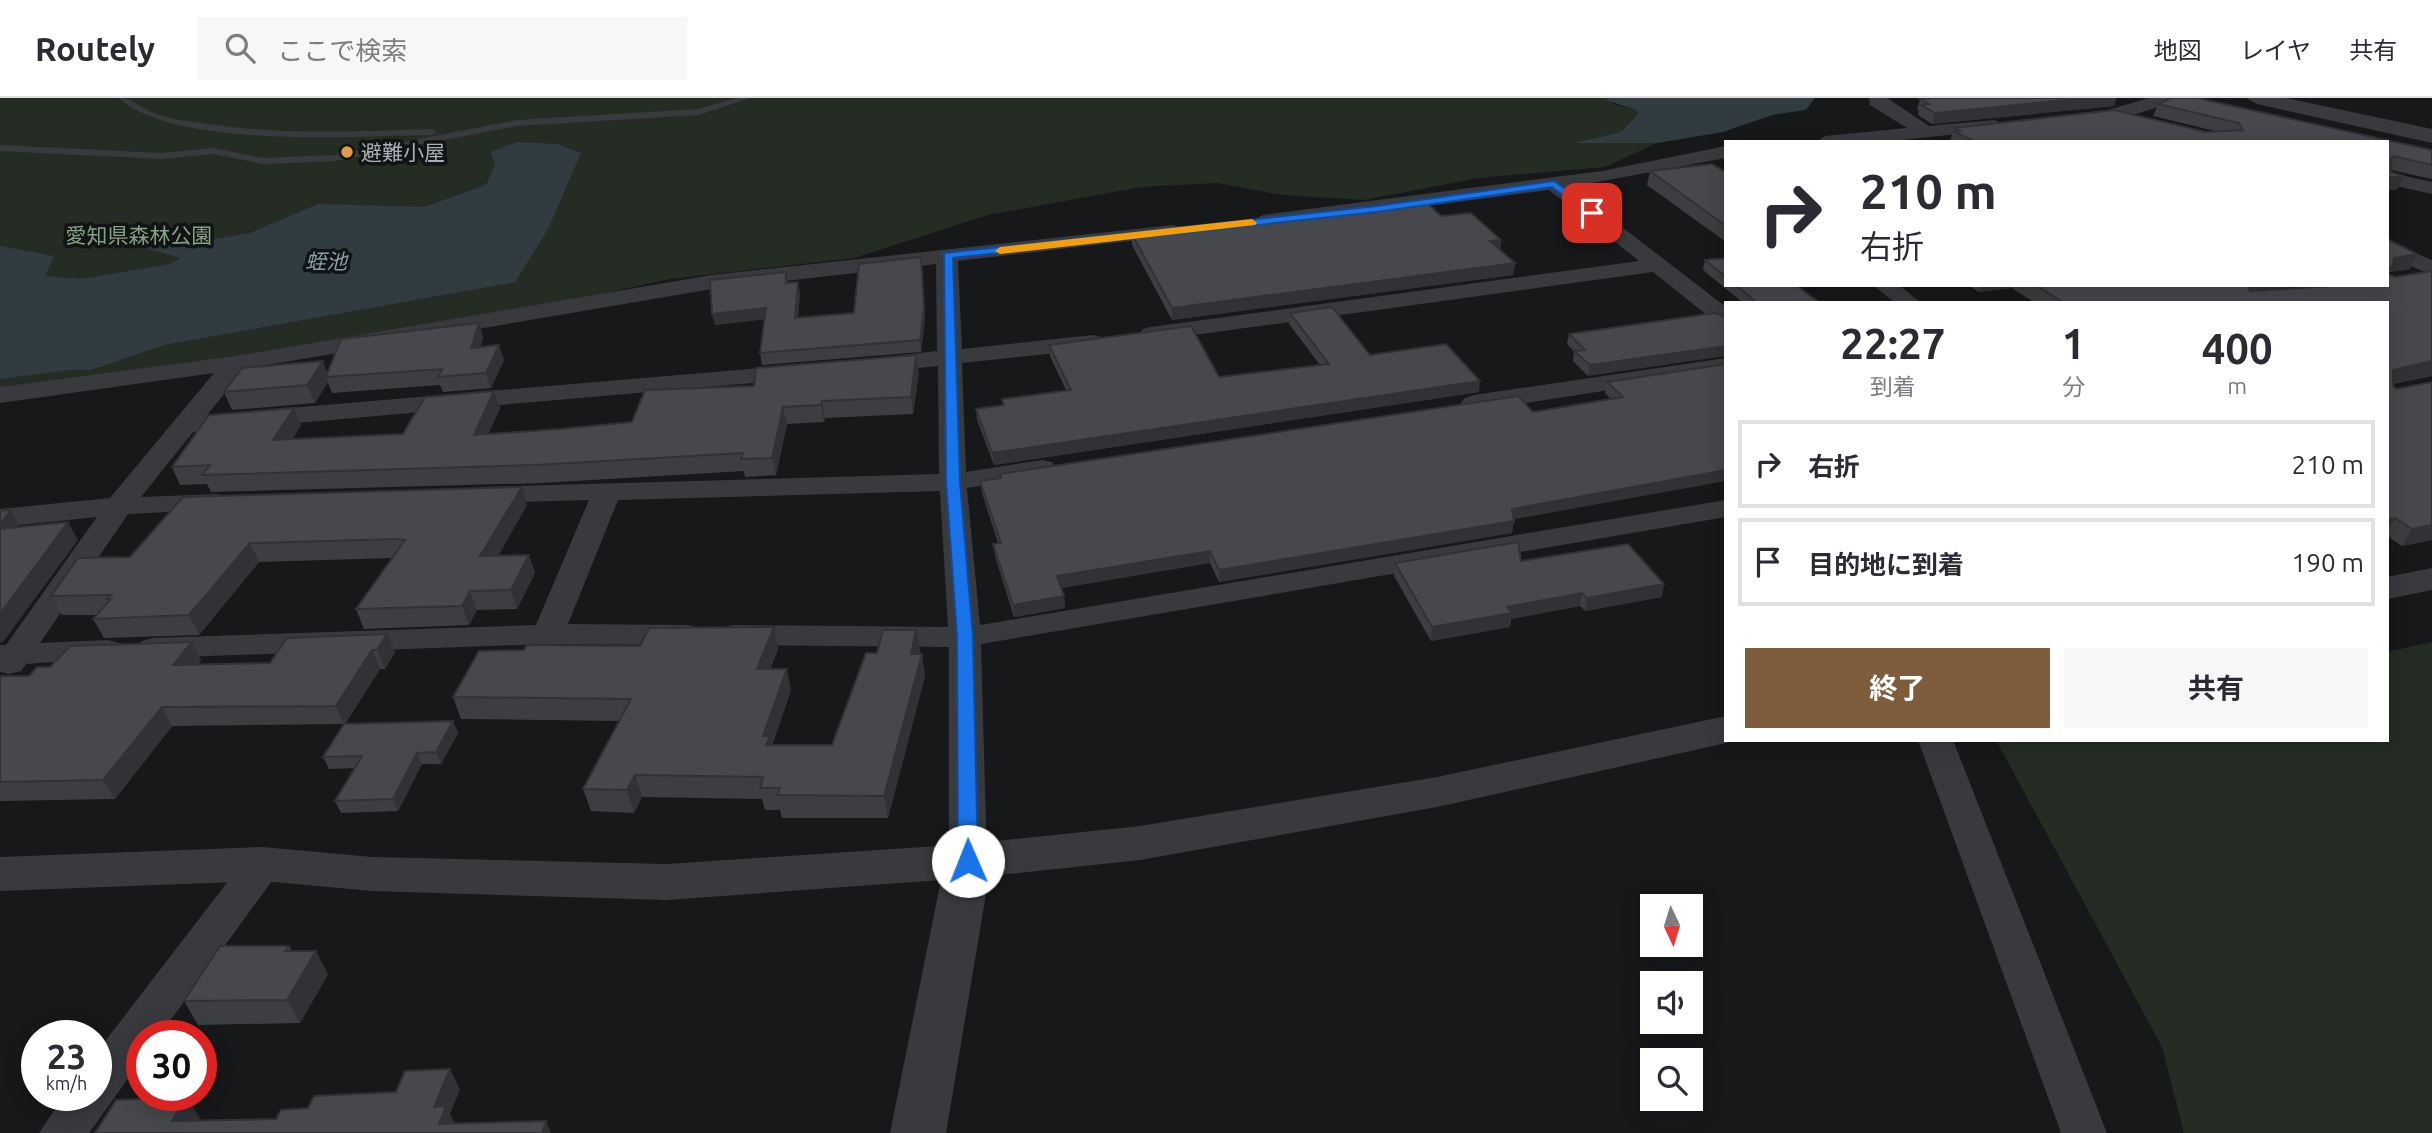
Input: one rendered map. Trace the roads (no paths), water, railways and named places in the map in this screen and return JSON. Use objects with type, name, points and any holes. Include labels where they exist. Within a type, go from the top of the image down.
[{"type":"street","points":[[1878,98],[1876,101],[1926,132]]},
{"type":"street","points":[[2057,120],[2109,115],[2168,98]]},
{"type":"street","points":[[2257,98],[2432,136]]},
{"type":"street","points":[[2294,98],[2432,127]]},
{"type":"street","points":[[2109,115],[2148,124]]},
{"type":"street","points":[[1845,140],[2018,123]]},
{"type":"street","points":[[1239,224],[1554,184],[1724,152]]},
{"type":"street","points":[[1693,157],[1715,172]]},
{"type":"street","points":[[2389,178],[2432,189]]},
{"type":"street","points":[[1554,184],[1724,316]]},
{"type":"street","points":[[2389,196],[2432,189]]},
{"type":"street","points":[[0,396],[236,363],[712,282],[1198,229]]},
{"type":"street","points":[[2389,249],[2432,268]]},
{"type":"street","points":[[918,1133],[968,861],[965,637],[953,482],[947,256]]},
{"type":"street","points":[[851,368],[1123,338],[1659,265]]},
{"type":"street","points":[[2410,279],[2432,275]]},
{"type":"street","points":[[1887,287],[1907,301]]},
{"type":"street","points":[[5,662],[119,506],[236,363]]},
{"type":"street","points":[[1450,407],[1724,365]]},
{"type":"street","points":[[185,425],[824,370]]},
{"type":"street","points":[[453,496],[953,482],[1063,465]]},
{"type":"street","points":[[548,634],[607,492]]},
{"type":"street","points":[[0,518],[119,506],[244,502]]},
{"type":"street","points":[[5,662],[548,634],[965,637],[1724,508]]},
{"type":"street","points":[[2389,588],[2432,579]]},
{"type":"street","points":[[0,874],[264,864],[372,874],[667,882],[968,861],[1140,843],[1437,792],[1724,730]]},
{"type":"street","points":[[1936,742],[2084,1133]]},
{"type":"street","points":[[112,1066],[264,864]]},
{"type":"street","points":[[62,1133],[79,1111]]},
{"type":"lane","points":[[122,98],[129,106],[153,117],[232,129],[360,134],[472,131]]},
{"type":"lane","points":[[0,148],[161,156],[214,151],[262,161],[336,158],[517,123],[699,112],[746,98]]},
{"type":"water","points":[[1815,98],[1806,110],[1772,115],[1723,132],[1657,143],[1574,143],[1621,132],[1638,114],[1638,111],[1606,100]]},
{"type":"water","name":"蛭池","points":[[517,142],[557,144],[581,153],[548,229],[515,282],[164,345],[91,370],[69,370],[0,379],[0,246],[54,256],[45,276],[81,279],[170,264],[181,258],[134,245],[163,238],[216,239],[250,233],[318,204],[424,207],[486,185],[495,165],[491,152]]},
{"type":"place","name":"避難小屋","points":[[347,152]]},
{"type":"park label","name":"愛知県森林公園","points":[[139,235]]}]
